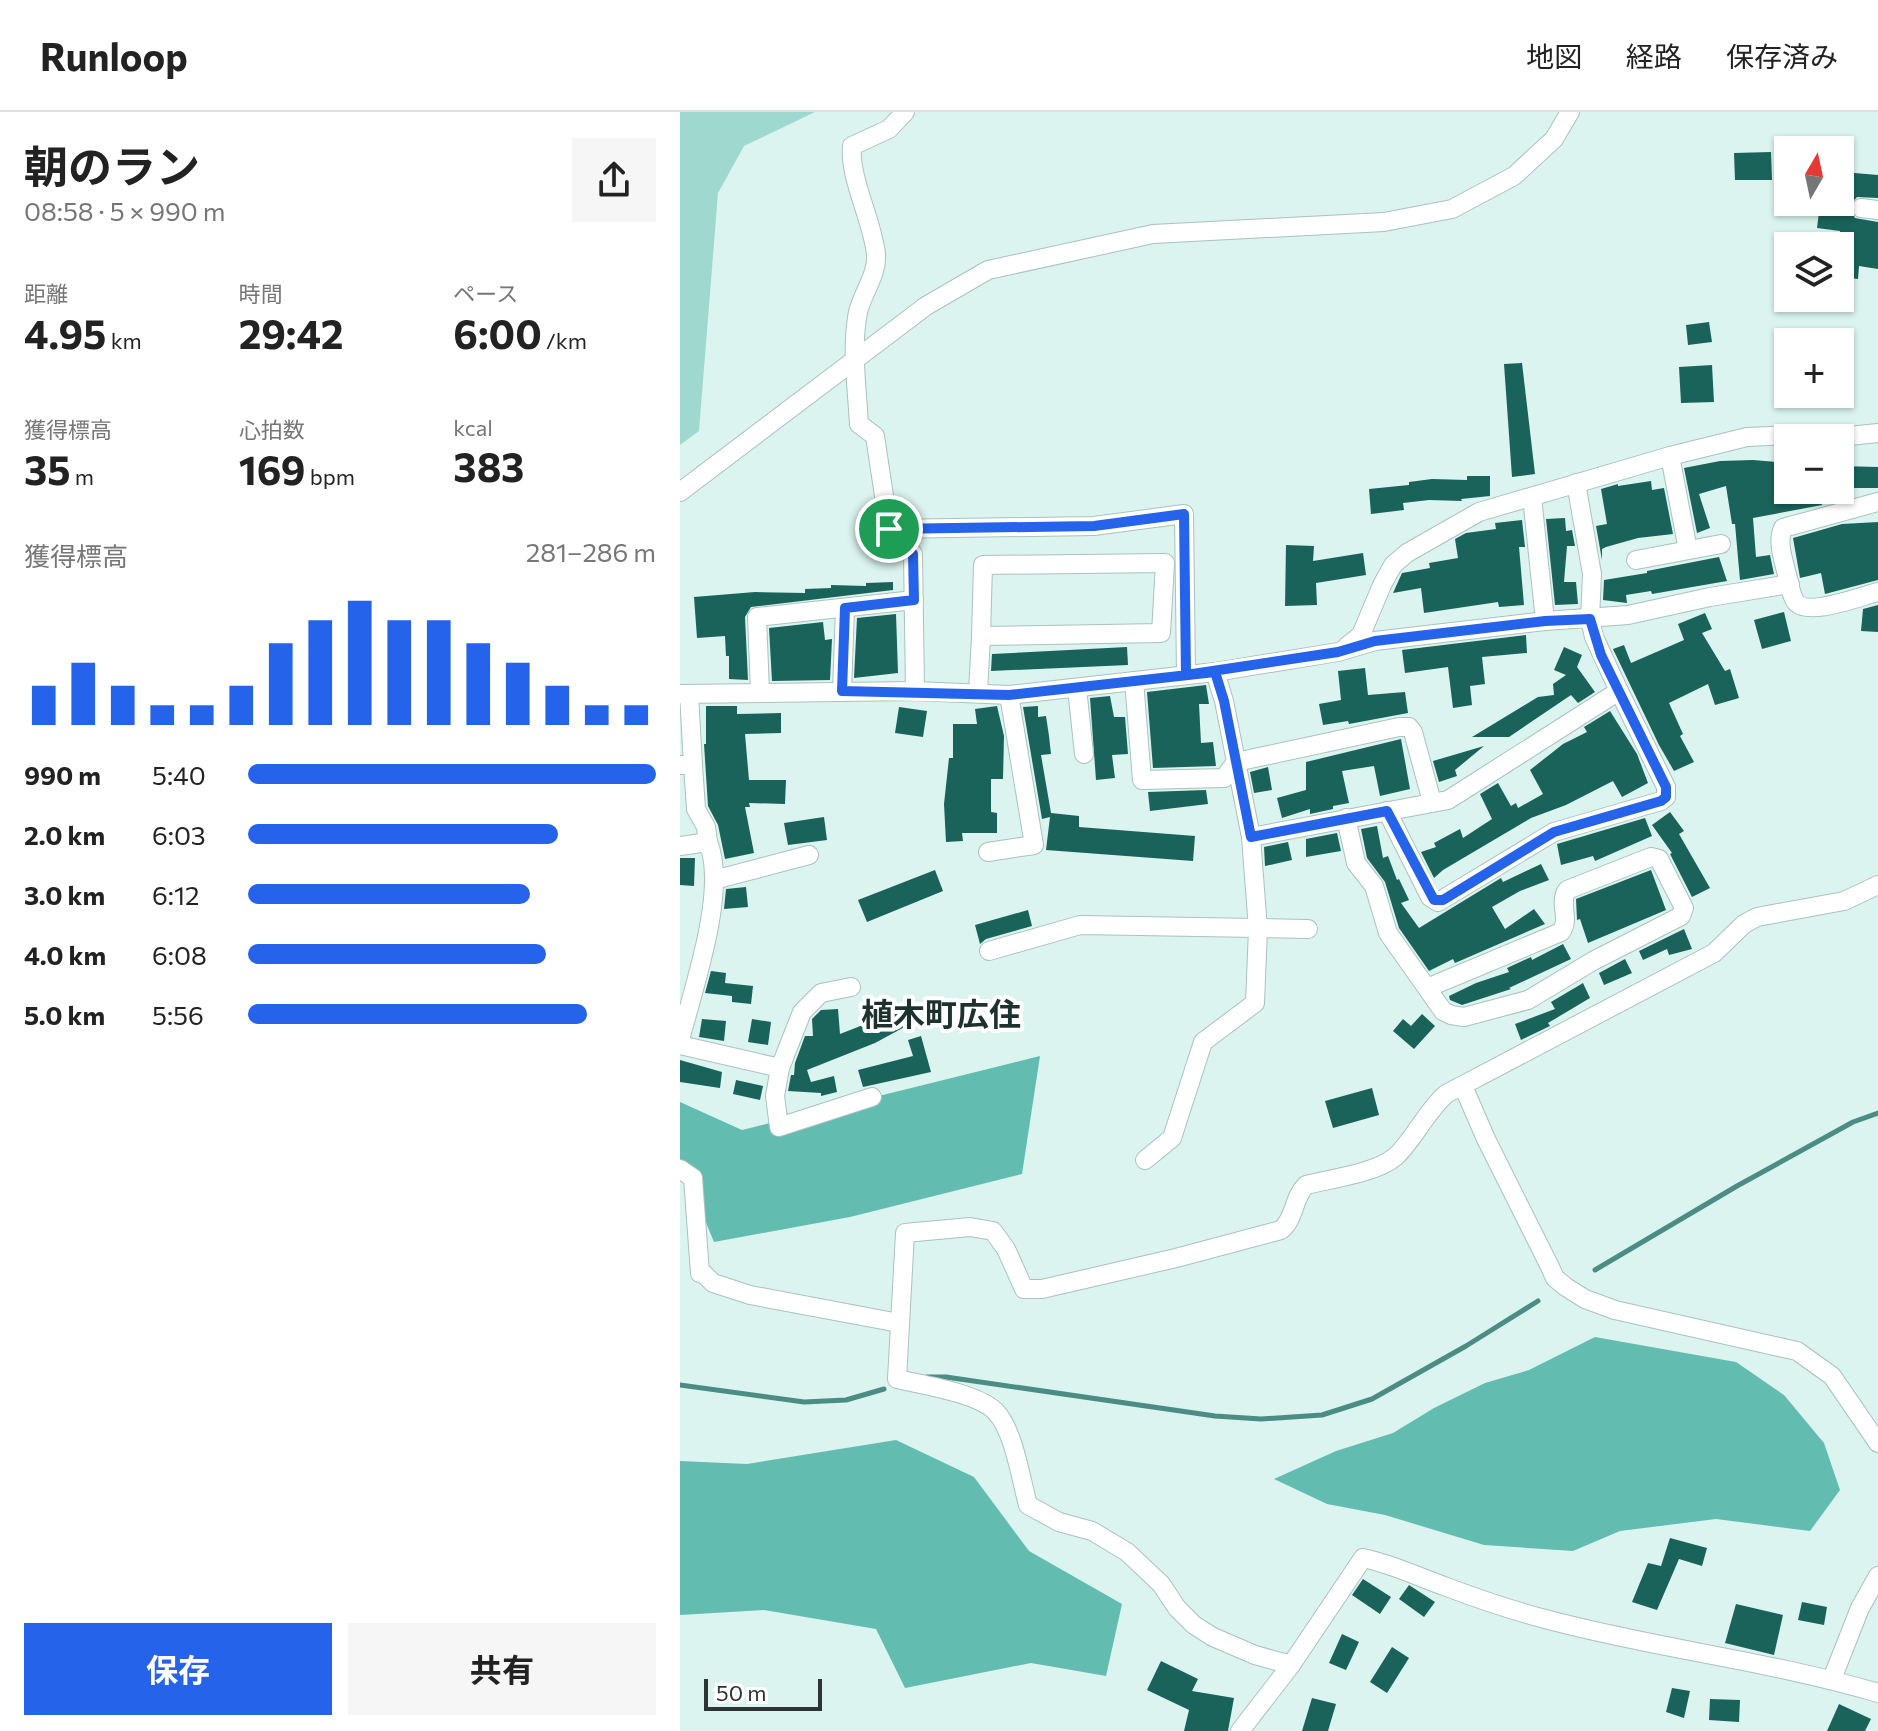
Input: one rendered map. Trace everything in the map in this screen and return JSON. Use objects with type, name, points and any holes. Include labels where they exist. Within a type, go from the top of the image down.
[{"type":"street","points":[[905,112],[889,129],[852,146],[850,163],[859,184],[877,257],[858,311],[856,359],[859,424],[875,436],[889,529],[913,554],[915,691]]},
{"type":"street","points":[[680,492],[926,306],[988,270],[1153,234],[1384,222],[1452,209],[1514,176],[1554,139],[1570,112]]},
{"type":"street","points":[[1338,652],[1361,635],[1393,565],[1479,512],[1670,456],[1747,437],[1840,437],[1878,433]]},
{"type":"street","points":[[1670,456],[1688,550]]},
{"type":"street","points":[[1387,811],[1430,897],[1438,902],[1554,832],[1666,797],[1666,787],[1594,637],[1590,619],[1592,574],[1576,483]]},
{"type":"street","points":[[1532,497],[1545,621]]},
{"type":"street","points":[[1878,502],[1783,528],[1780,538],[1795,600],[1809,609],[1878,592]]},
{"type":"street","points":[[889,529],[1094,526],[1184,514],[1186,675]]},
{"type":"street","points":[[1636,560],[1721,544]]},
{"type":"street","points":[[978,693],[983,565],[1165,563],[1161,633],[981,636]]},
{"type":"street","points":[[780,1068],[680,1042],[703,961],[714,880],[714,857],[706,827],[696,809],[686,765],[684,694],[915,691],[1009,695],[1215,672],[1338,652],[1375,641],[1545,621],[1628,615],[1790,584]]},
{"type":"street","points":[[760,692],[757,617],[914,600]]},
{"type":"street","points":[[842,691],[845,608]]},
{"type":"street","points":[[1145,1160],[1172,1138],[1203,1042],[1255,1003],[1258,929],[1251,837],[1224,701],[1215,672]]},
{"type":"street","points":[[1134,681],[1142,780],[1224,778],[1236,762],[1409,727],[1432,802]]},
{"type":"street","points":[[1077,688],[1084,754]]},
{"type":"street","points":[[1251,837],[1448,800],[1619,691]]},
{"type":"street","points":[[988,852],[1034,845],[1009,695]]},
{"type":"street","points":[[1346,818],[1356,863],[1374,886],[1388,933],[1443,1011],[1451,1015],[1464,1017],[1528,1000],[1593,961],[1681,916],[1684,908],[1659,859],[1651,857],[1567,890],[1563,902],[1566,917],[1561,932],[1427,988]]},
{"type":"street","points":[[680,846],[708,842]]},
{"type":"street","points":[[714,880],[809,855]]},
{"type":"street","points":[[1291,1665],[1255,1655],[1213,1637],[1194,1625],[1177,1608],[1161,1584],[1127,1552],[1092,1531],[1059,1522],[1028,1505],[1006,1428],[998,1413],[955,1391],[897,1379],[905,1233],[970,1227],[993,1231],[1006,1249],[1024,1289],[1042,1289],[1281,1230],[1288,1224],[1299,1192],[1306,1185],[1382,1165],[1396,1156],[1430,1109],[1446,1094],[1714,953],[1744,924],[1757,917],[1844,901],[1878,885]]},
{"type":"street","points":[[989,951],[1080,925],[1308,929]]},
{"type":"street","points":[[851,987],[821,993],[802,1012],[780,1068],[775,1096],[779,1127],[872,1097]]},
{"type":"street","points":[[1463,1086],[1555,1278],[1585,1299],[1615,1310],[1797,1351],[1832,1376],[1878,1443]]},
{"type":"street","points":[[680,1169],[693,1178],[700,1273],[713,1283],[750,1295],[899,1323]]},
{"type":"street","points":[[1240,1731],[1291,1665],[1363,1558],[1392,1564],[1443,1586],[1546,1620],[1832,1679],[1878,1693]]},
{"type":"street","points":[[1832,1679],[1860,1608],[1878,1576]]},
{"type":"green space","points":[[680,112],[815,112],[744,146],[718,193],[699,431],[680,445]]},
{"type":"green space","points":[[1040,1056],[1022,1174],[850,1217],[714,1242],[688,1179],[680,1172],[680,1102],[742,1130]]},
{"type":"green space","points":[[1595,1337],[1736,1362],[1784,1395],[1824,1443],[1840,1490],[1810,1531],[1716,1519],[1620,1531],[1573,1551],[1484,1545],[1385,1515],[1327,1504],[1274,1479],[1336,1451],[1393,1433],[1485,1383],[1529,1370]]},
{"type":"green space","points":[[896,1440],[974,1477],[1029,1551],[1122,1604],[1106,1676],[1031,1663],[905,1688],[876,1629],[764,1610],[680,1615],[680,1461],[747,1464]]},
{"type":"building","points":[[1771,152],[1772,180],[1735,180],[1734,153]]},
{"type":"building","points":[[1854,173],[1878,175],[1878,198],[1857,197],[1854,200]]},
{"type":"building","points":[[1818,216],[1854,216],[1878,222],[1878,269],[1859,266],[1858,279],[1854,279],[1854,232],[1817,228]]},
{"type":"building","points":[[1709,322],[1712,342],[1688,345],[1686,325]]},
{"type":"building","points":[[1522,363],[1535,474],[1512,477],[1504,364]]},
{"type":"building","points":[[1712,365],[1714,402],[1681,403],[1679,367]]},
{"type":"building","points":[[1720,461],[1774,462],[1774,504],[1822,504],[1753,518],[1756,557],[1770,555],[1774,574],[1740,580],[1735,524],[1732,524],[1726,486],[1699,494],[1710,528],[1697,533],[1684,468]]},
{"type":"building","points":[[1854,466],[1878,467],[1878,488],[1854,488]]},
{"type":"building","points":[[1467,476],[1490,476],[1490,496],[1462,501],[1403,503],[1404,510],[1371,514],[1369,489],[1432,479],[1467,480]]},
{"type":"building","points":[[1651,481],[1652,490],[1664,488],[1673,534],[1638,538],[1606,547],[1602,549],[1602,560],[1596,526],[1607,524],[1601,489]]},
{"type":"building","points":[[1565,518],[1566,531],[1572,530],[1575,546],[1567,546],[1564,582],[1576,582],[1578,604],[1555,605],[1546,519]]},
{"type":"building","points":[[1522,520],[1525,547],[1519,547],[1524,605],[1499,607],[1498,602],[1424,613],[1421,588],[1393,593],[1402,573],[1430,568],[1429,563],[1458,558],[1455,539],[1466,533],[1496,529],[1495,523]]},
{"type":"building","points":[[1878,522],[1878,580],[1825,594],[1821,573],[1800,578],[1793,538],[1842,524]]},
{"type":"building","points":[[1286,545],[1314,546],[1313,561],[1363,553],[1366,575],[1316,583],[1317,605],[1285,606]]},
{"type":"building","points":[[1719,557],[1727,581],[1652,594],[1651,591],[1626,595],[1627,603],[1603,600],[1604,580]]},
{"type":"building","points":[[893,582],[893,590],[751,607],[745,617],[748,680],[729,679],[725,636],[697,638],[694,597],[755,592],[805,593],[805,589],[831,588],[831,585],[866,586],[866,583]]},
{"type":"building","points":[[1878,605],[1878,632],[1861,631],[1863,609]]},
{"type":"building","points":[[1784,612],[1791,641],[1762,649],[1754,620]]},
{"type":"building","points":[[1705,613],[1712,629],[1702,633],[1725,671],[1730,669],[1739,698],[1715,705],[1708,684],[1669,703],[1683,734],[1680,736],[1694,762],[1674,771],[1613,649],[1624,645],[1631,663],[1684,640],[1678,624]]},
{"type":"building","points":[[896,614],[898,673],[854,678],[857,618]]},
{"type":"building","points":[[823,622],[825,640],[832,639],[830,680],[772,681],[769,628]]},
{"type":"building","points":[[1526,635],[1527,653],[1482,657],[1485,684],[1470,686],[1472,705],[1453,708],[1448,667],[1405,673],[1402,650]]},
{"type":"building","points":[[1127,647],[1128,665],[991,671],[992,654]]},
{"type":"building","points":[[1564,647],[1582,655],[1577,667],[1595,692],[1578,703],[1571,695],[1509,737],[1472,737],[1538,697],[1554,695],[1553,684],[1566,675],[1554,670]]},
{"type":"building","points":[[1365,668],[1368,695],[1405,692],[1408,713],[1349,724],[1348,721],[1323,725],[1319,704],[1341,700],[1338,671]]},
{"type":"building","points":[[1206,685],[1209,704],[1199,704],[1201,743],[1213,742],[1216,766],[1153,768],[1147,692]]},
{"type":"building","points":[[1110,696],[1114,717],[1125,717],[1128,754],[1112,755],[1115,778],[1096,780],[1090,698]]},
{"type":"building","points":[[706,706],[737,706],[737,714],[781,713],[781,733],[745,734],[749,780],[786,780],[785,804],[749,803],[750,807],[745,807],[754,853],[725,859],[718,825],[708,806],[704,744]]},
{"type":"building","points":[[997,706],[1004,736],[1003,779],[991,779],[991,812],[997,813],[997,833],[962,833],[963,841],[946,842],[944,804],[949,758],[953,758],[953,724],[977,724],[975,709]]},
{"type":"building","points":[[1038,706],[1038,717],[1046,716],[1049,736],[1051,754],[1041,755],[1051,813],[1079,816],[1079,827],[1195,836],[1193,861],[1046,850],[1050,817],[1042,819],[1023,707]]},
{"type":"building","points":[[899,707],[927,711],[923,737],[895,733]]},
{"type":"building","points":[[1610,711],[1637,754],[1648,783],[1622,797],[1613,781],[1566,805],[1531,818],[1434,878],[1421,852],[1436,847],[1434,843],[1460,829],[1463,838],[1492,819],[1480,794],[1498,783],[1511,806],[1516,803],[1518,808],[1543,794],[1530,770],[1563,744],[1587,732],[1584,727]]},
{"type":"building","points":[[1401,739],[1410,789],[1380,796],[1374,766],[1342,771],[1349,803],[1310,814],[1310,809],[1282,818],[1277,798],[1306,790],[1306,762]]},
{"type":"building","points":[[1484,746],[1455,770],[1457,776],[1439,782],[1433,761]]},
{"type":"building","points":[[1268,767],[1272,790],[1254,793],[1250,772]]},
{"type":"building","points":[[1206,790],[1208,804],[1150,811],[1148,792]]},
{"type":"building","points":[[1670,812],[1684,831],[1679,834],[1710,888],[1692,897],[1672,853],[1652,825]]},
{"type":"building","points":[[824,817],[827,840],[788,845],[784,823]]},
{"type":"building","points":[[1645,818],[1652,836],[1595,861],[1593,856],[1561,865],[1557,844]]},
{"type":"building","points":[[1377,826],[1383,858],[1388,856],[1409,900],[1401,903],[1419,928],[1501,878],[1503,882],[1541,864],[1549,880],[1520,891],[1492,907],[1505,929],[1534,909],[1545,924],[1429,971],[1399,928],[1385,882],[1367,858],[1361,829]]},
{"type":"building","points":[[1337,833],[1341,851],[1306,857],[1306,839]]},
{"type":"building","points":[[1288,842],[1292,860],[1265,866],[1264,847]]},
{"type":"building","points":[[680,858],[695,858],[694,886],[680,885]]},
{"type":"building","points":[[935,870],[943,891],[867,922],[858,900]]},
{"type":"building","points":[[1651,870],[1666,910],[1588,943],[1580,919],[1577,920],[1576,899]]},
{"type":"building","points":[[746,887],[748,907],[724,909],[726,889]]},
{"type":"building","points":[[1028,910],[1032,926],[986,939],[980,944],[975,925]]},
{"type":"building","points":[[1684,929],[1692,949],[1669,955],[1667,949],[1643,960],[1639,951]]},
{"type":"building","points":[[1563,944],[1571,959],[1511,989],[1462,1005],[1450,1000],[1449,996],[1509,972],[1507,968],[1531,957],[1532,960]]},
{"type":"building","points":[[1625,959],[1632,973],[1604,985],[1599,973]]},
{"type":"building","points":[[711,971],[726,973],[725,983],[753,986],[751,1004],[732,1002],[732,996],[705,993]]},
{"type":"building","points":[[1583,983],[1590,998],[1548,1023],[1550,1026],[1521,1040],[1515,1024],[1555,1009],[1551,1002]]},
{"type":"building","points":[[899,1002],[910,1024],[875,1043],[807,1070],[811,1082],[834,1076],[837,1092],[821,1096],[821,1093],[788,1091],[805,1036],[813,1036],[812,1019],[821,1010],[838,1009],[840,1034],[873,1021],[871,1016]]},
{"type":"building","points":[[1422,1014],[1435,1026],[1414,1049],[1393,1031],[1403,1019],[1411,1026]]},
{"type":"building","points":[[702,1019],[726,1021],[724,1041],[699,1037]]},
{"type":"building","points":[[752,1019],[771,1022],[768,1045],[748,1042]]},
{"type":"building","points":[[921,1036],[931,1072],[863,1087],[858,1070],[913,1056],[908,1040]]},
{"type":"building","points":[[680,1060],[722,1072],[720,1088],[680,1082]]},
{"type":"building","points":[[736,1080],[763,1086],[760,1100],[733,1094]]},
{"type":"building","points":[[1372,1088],[1379,1115],[1333,1128],[1325,1101]]},
{"type":"building","points":[[1670,1538],[1707,1548],[1702,1566],[1679,1559],[1657,1610],[1632,1602],[1648,1563],[1661,1566]]},
{"type":"building","points":[[1363,1579],[1391,1597],[1380,1614],[1352,1595]]},
{"type":"building","points":[[1409,1585],[1435,1602],[1424,1617],[1399,1599]]},
{"type":"building","points":[[1802,1602],[1827,1607],[1824,1625],[1798,1620]]},
{"type":"building","points":[[1736,1604],[1783,1615],[1774,1655],[1725,1643]]},
{"type":"building","points":[[1342,1634],[1359,1642],[1346,1670],[1329,1663]]},
{"type":"building","points":[[1392,1647],[1409,1658],[1387,1693],[1370,1682]]},
{"type":"building","points":[[1161,1661],[1198,1679],[1192,1691],[1234,1698],[1228,1731],[1184,1731],[1189,1710],[1147,1690]]},
{"type":"building","points":[[1672,1688],[1690,1691],[1684,1718],[1666,1712]]},
{"type":"building","points":[[1312,1698],[1336,1704],[1328,1731],[1302,1731]]},
{"type":"building","points":[[1710,1699],[1740,1700],[1739,1722],[1709,1720]]},
{"type":"building","points":[[1839,1704],[1871,1719],[1865,1731],[1827,1731]]},
{"type":"waterway","points":[[1595,1270],[1737,1186],[1853,1122],[1878,1113]]},
{"type":"waterway","points":[[927,1377],[946,1377],[1215,1416],[1261,1419],[1322,1415],[1372,1399],[1538,1301]]},
{"type":"waterway","points":[[680,1385],[804,1402],[846,1400],[884,1389]]},
{"type":"district","name":"植木町広住","points":[[941,1013]]},
{"type":"route","points":[[1184,514],[1186,675],[1338,652],[1375,641],[1545,621],[1590,619],[1601,655],[1666,787],[1666,797],[1554,832],[1438,902],[1430,897],[1387,811],[1251,837],[1224,701],[1215,672],[1009,695],[842,691],[845,608],[914,600],[913,554],[889,529],[1094,526],[1184,514]]}]
